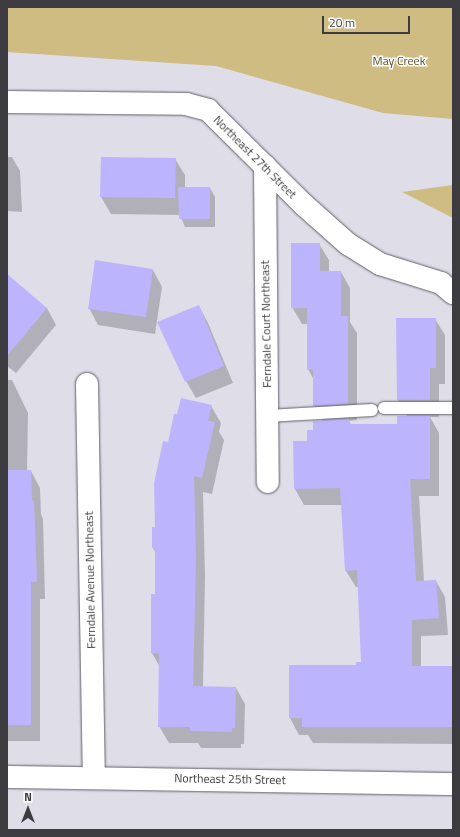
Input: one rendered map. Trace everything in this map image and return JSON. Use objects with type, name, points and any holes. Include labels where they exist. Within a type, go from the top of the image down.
[{"type":"street","name":"Northeast 27th Street","points":[[7,102],[186,104],[208,110],[348,244],[380,264],[441,283],[453,293]]},
{"type":"street","name":"Ferndale Court Northeast","points":[[265,166],[268,482]]},
{"type":"street","name":"Ferndale Avenue Northeast","points":[[87,384],[94,776]]},
{"type":"street","name":"Northeast 25th Street","points":[[7,777],[94,776],[453,784]]},
{"type":"lane","points":[[384,408],[453,408]]},
{"type":"lane","points":[[267,416],[372,410]]},
{"type":"green space","name":"May Creek","points":[[7,7],[453,7],[453,119],[383,113],[216,66],[7,52]]},
{"type":"green space","points":[[453,185],[453,218],[402,192]]},
{"type":"building","points":[[101,157],[176,158],[175,198],[100,197]]},
{"type":"building","points":[[178,187],[210,187],[210,219],[179,219]]},
{"type":"building","points":[[291,243],[320,243],[320,271],[341,271],[341,316],[348,316],[348,404],[313,406],[313,369],[307,370],[307,308],[291,308]]},
{"type":"building","points":[[95,260],[153,269],[146,317],[88,309]]},
{"type":"building","points":[[7,274],[47,308],[7,356]]},
{"type":"building","points":[[199,305],[224,366],[185,382],[157,322]]},
{"type":"building","points":[[396,318],[436,318],[436,368],[430,368],[430,400],[397,400]]},
{"type":"building","points":[[181,398],[212,405],[208,421],[215,422],[202,478],[194,476],[196,559],[193,686],[236,687],[235,728],[232,728],[232,732],[190,731],[190,727],[158,727],[159,653],[151,653],[151,594],[155,594],[155,548],[152,548],[152,527],[155,527],[154,483],[163,441],[168,442],[174,414],[177,414]]},
{"type":"building","points":[[397,416],[430,416],[430,479],[410,479],[416,581],[436,580],[439,618],[412,620],[412,666],[453,666],[453,727],[302,727],[302,718],[289,718],[289,665],[356,665],[356,662],[361,662],[357,570],[345,571],[340,488],[294,489],[293,441],[307,441],[307,430],[313,430],[313,421],[349,419],[349,424],[397,424]]},
{"type":"building","points":[[7,470],[31,470],[32,500],[34,501],[37,582],[31,582],[31,725],[7,725]]}]
